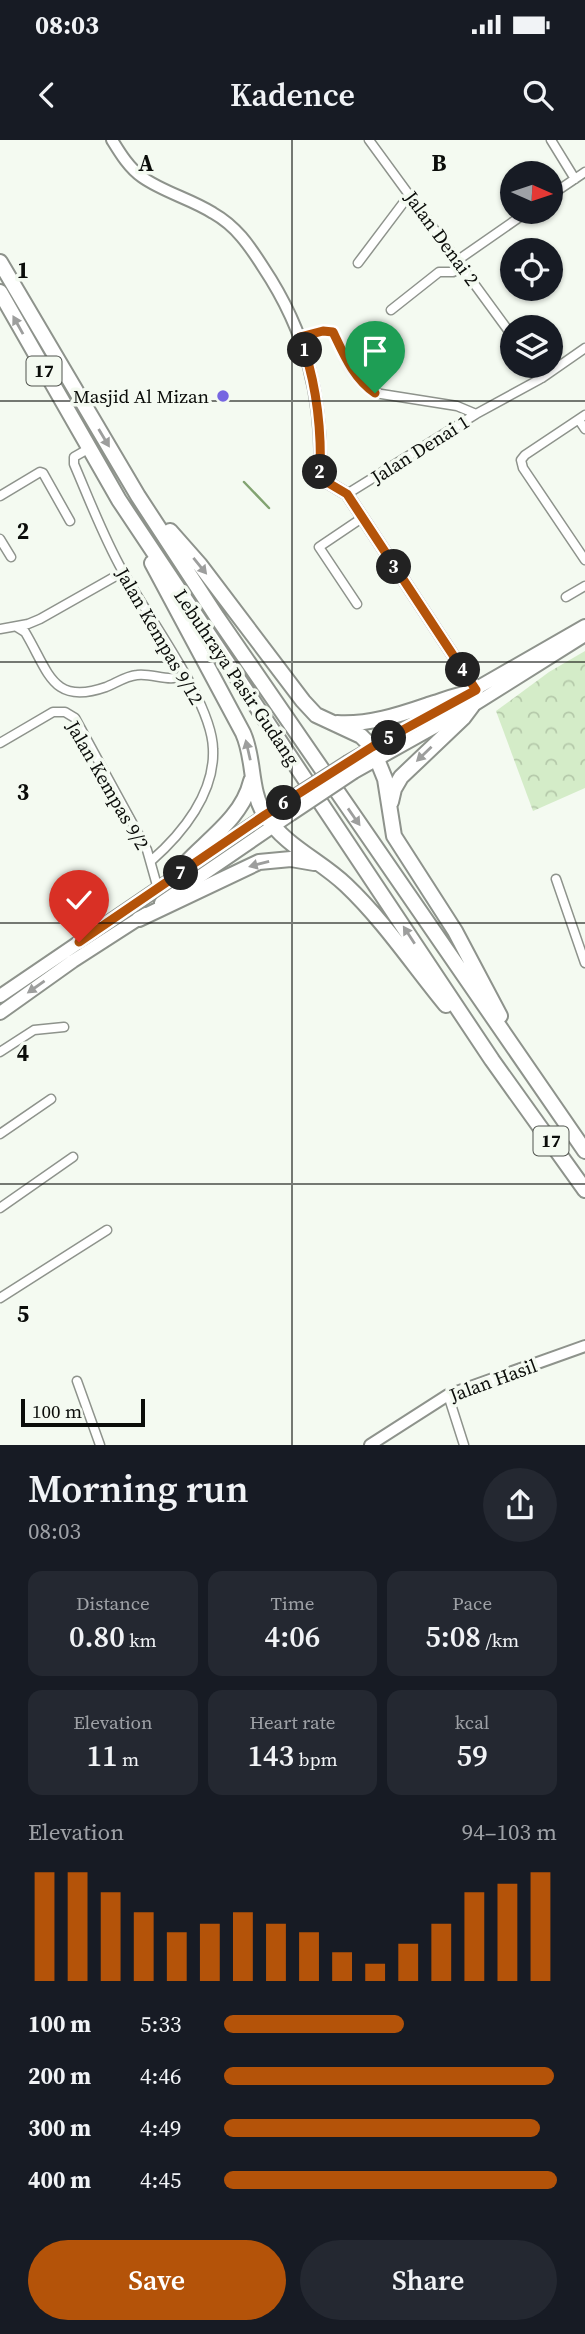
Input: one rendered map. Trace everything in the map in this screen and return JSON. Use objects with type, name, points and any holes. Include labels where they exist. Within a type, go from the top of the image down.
[{"type":"highway","name":"Lebuhraya Pasir Gudang","points":[[0,262],[138,496],[277,706],[585,1151]]},
{"type":"highway","name":"Lebuhraya Pasir Gudang","points":[[0,292],[88,449],[120,500],[492,1060],[585,1190]]},
{"type":"highway","points":[[138,496],[200,565],[303,701],[316,715],[361,736],[375,752],[389,796],[389,814],[394,836],[455,931],[531,1075]]},
{"type":"highway","points":[[120,500],[174,607],[243,733],[248,744],[256,795],[269,820],[292,845],[347,885],[492,1060]]},
{"type":"highway","points":[[329,722],[351,723],[391,717],[456,695],[473,696],[463,718],[401,777],[394,789],[389,814]]},
{"type":"highway","points":[[172,880],[181,867],[236,812],[249,792],[252,777]]},
{"type":"highway","points":[[139,919],[259,862],[291,859],[325,867]]},
{"type":"main road","points":[[473,696],[585,626]]},
{"type":"main road","points":[[0,996],[158,889],[375,752],[585,635]]},
{"type":"main road","points":[[0,1013],[73,961],[139,919],[269,820]]},
{"type":"street","points":[[112,140],[128,164],[143,177],[214,213],[234,227],[278,289],[308,358],[317,398],[321,448],[320,478],[347,494],[473,696]]},
{"type":"street","name":"Jalan Denai 2","points":[[369,140],[500,319]]},
{"type":"street","points":[[551,140],[575,179]]},
{"type":"street","points":[[564,186],[585,172]]},
{"type":"street","points":[[358,263],[410,194]]},
{"type":"street","points":[[391,310],[439,272],[453,272],[460,263],[511,224]]},
{"type":"street","points":[[300,337],[323,331],[333,332],[355,374],[375,393],[457,406],[476,414]]},
{"type":"street","name":"Jalan Denai 1","points":[[563,363],[585,348]]},
{"type":"street","name":"Jalan Denai 1","points":[[347,494],[476,414],[542,378]]},
{"type":"street","points":[[585,429],[582,417],[521,460],[531,480],[585,560]]},
{"type":"street","name":"Jalan Kempas 9/12","points":[[88,449],[74,457],[74,464],[122,572],[185,675],[214,747],[207,789],[196,809],[151,861]]},
{"type":"street","points":[[0,496],[40,472],[43,473],[70,522]]},
{"type":"street","points":[[357,604],[319,547],[362,518]]},
{"type":"street","points":[[0,539],[11,557]]},
{"type":"street","points":[[0,629],[40,619],[122,572]]},
{"type":"street","points":[[566,597],[585,586]]},
{"type":"street","points":[[17,626],[25,632],[55,683],[71,693],[90,692],[138,675],[170,679],[185,675]]},
{"type":"street","name":"Jalan Kempas 9/2","points":[[0,744],[53,712],[65,712],[75,718],[141,839],[151,861],[158,889]]},
{"type":"street","points":[[556,879],[585,964]]},
{"type":"street","points":[[0,1052],[34,1030],[64,1027]]},
{"type":"street","points":[[0,1134],[51,1099]]},
{"type":"street","points":[[0,1208],[73,1157]]},
{"type":"street","points":[[0,1298],[107,1230]]},
{"type":"street","name":"Jalan Hasil","points":[[370,1445],[448,1395],[585,1346]]},
{"type":"street","points":[[77,1381],[100,1445]]},
{"type":"street","points":[[448,1395],[464,1445]]},
{"type":"green space","points":[[585,651],[585,788],[533,811],[496,711],[549,672]]},
{"type":"waterway","points":[[244,482],[269,508]]},
{"type":"place","name":"Masjid Al Mizan","points":[[223,396]]},
{"type":"route","points":[[79,942],[265,815],[372,747],[476,690],[347,494],[320,478],[321,448],[317,398],[300,337],[328,330],[333,332],[355,374],[375,393]]}]
